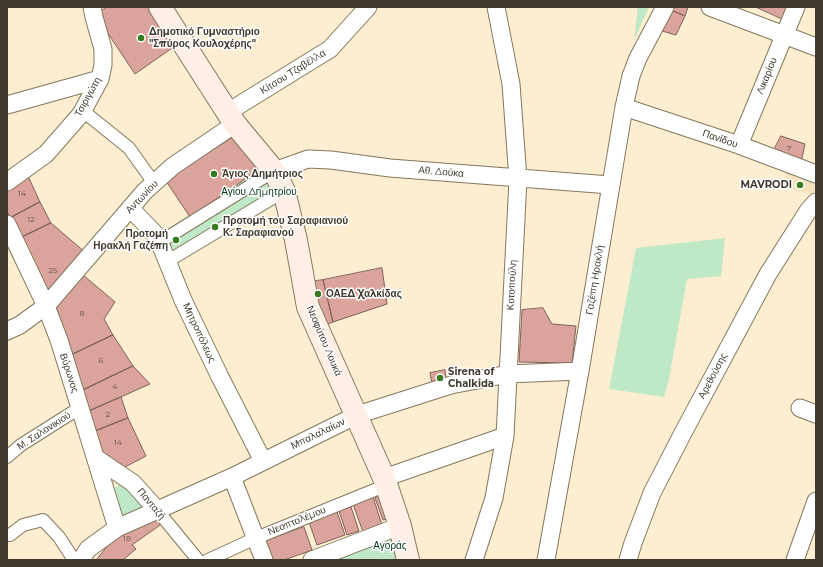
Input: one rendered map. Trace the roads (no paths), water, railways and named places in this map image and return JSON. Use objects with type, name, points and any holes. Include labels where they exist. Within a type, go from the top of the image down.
[{"type":"main road","name":"Νεοφύτου Λουκά","points":[[160,7],[232,118],[274,171],[284,191],[296,240],[308,306],[386,481],[400,526],[408,560]]},
{"type":"street","name":"Τσιριγώτη","points":[[7,182],[46,154],[83,111],[100,78],[104,65],[103,49],[92,7]]},
{"type":"street","name":"Κίτσου Τζαβέλλα","points":[[232,118],[330,49],[368,7]]},
{"type":"street","name":"Κοτοπούλη","points":[[474,560],[494,498],[505,436],[518,179],[511,84],[496,7]]},
{"type":"street","name":"Γαζέπη Ηρακλή","points":[[546,560],[580,371],[624,107],[631,76],[638,58],[665,7]]},
{"type":"street","points":[[710,7],[816,47]]},
{"type":"street","name":"Λικαρίου","points":[[739,145],[796,7]]},
{"type":"street","points":[[7,105],[100,78]]},
{"type":"street","name":"Πανίδου","points":[[624,107],[739,145],[816,174]]},
{"type":"street","points":[[83,111],[129,148],[154,183]]},
{"type":"street","name":"Αντωνίου","points":[[7,331],[20,325],[46,306],[145,191],[232,118]]},
{"type":"street","name":"Αθ. Δούκα","points":[[274,171],[308,159],[331,160],[390,168],[610,185]]},
{"type":"street","points":[[160,242],[274,171]]},
{"type":"street","points":[[168,261],[284,191]]},
{"type":"street","points":[[239,193],[251,211]]},
{"type":"street","name":"Αρεθούσης","points":[[628,560],[633,542],[652,493],[705,390],[768,274],[808,211],[816,202]]},
{"type":"street","name":"Μητροπόλεως","points":[[130,208],[157,236],[183,300],[216,370],[263,461]]},
{"type":"street","points":[[201,217],[211,235]]},
{"type":"street","name":"Βύρωνος","points":[[7,224],[46,306],[59,340],[81,407],[117,528]]},
{"type":"street","name":"Μπαλαλαίων","points":[[81,560],[88,549],[117,528],[232,477],[357,415],[451,385],[508,374],[580,371]]},
{"type":"street","name":"Μ. Σαλονικιού","points":[[7,457],[21,445],[81,407]]},
{"type":"street","points":[[800,408],[816,414]]},
{"type":"street","name":"Νεοπτολέμου","points":[[208,560],[386,481],[505,436]]},
{"type":"street","name":"Πανταζή","points":[[96,458],[133,482],[198,560]]},
{"type":"street","points":[[232,477],[264,560]]},
{"type":"street","points":[[795,560],[816,501]]},
{"type":"street","points":[[7,535],[10,535],[23,525],[43,520],[59,537],[74,560]]},
{"type":"street","points":[[312,560],[400,526]]},
{"type":"place","name":"Δημοτικό Γυμναστήριο \"Σπύρος Κουλοχέρης\"","points":[[141,38]]},
{"type":"place","name":"Άγιος Δημήτριος","points":[[214,174]]},
{"type":"place","name":"MAVRODI","points":[[800,185]]},
{"type":"place","name":"Προτομή του Σαραφιανιού Κ. Σαραφιανού","points":[[215,227]]},
{"type":"place","name":"Προτομή Ηρακλή Γαζέπη","points":[[176,240]]},
{"type":"place","name":"ΟΑΕΔ Χαλκίδας","points":[[318,294]]},
{"type":"place","name":"Sirena of Chalkida","points":[[440,378]]},
{"type":"park label","name":"Αγίου Δημητρίου","points":[[259,192]]},
{"type":"park label","name":"Αγοράς","points":[[390,546]]}]
